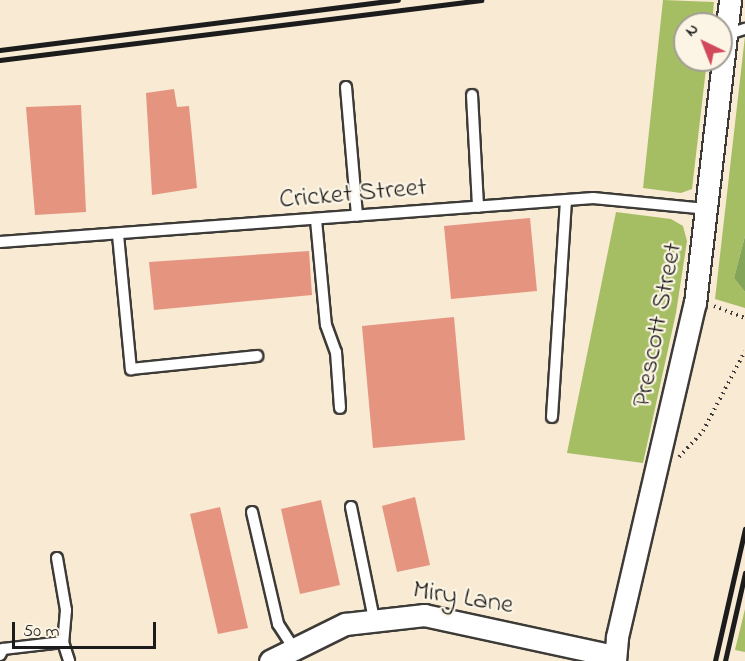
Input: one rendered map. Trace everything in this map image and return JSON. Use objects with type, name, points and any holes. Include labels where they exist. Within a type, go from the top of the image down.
[{"type":"street","name":"Prescott Street","points":[[614,659],[695,303],[735,32],[730,0]]},
{"type":"street","name":"Miry Lane","points":[[270,661],[293,646],[345,624],[424,615],[592,656],[614,659]]},
{"type":"lane","points":[[346,87],[357,216]]},
{"type":"lane","points":[[472,95],[478,207]]},
{"type":"lane","name":"Cricket Street","points":[[0,242],[566,200],[656,201],[708,209]]},
{"type":"lane","points":[[552,417],[566,200]]},
{"type":"lane","points":[[316,220],[326,325],[336,352],[340,408]]},
{"type":"lane","points":[[118,235],[130,369],[257,357]]},
{"type":"lane","points":[[351,507],[374,619]]},
{"type":"lane","points":[[252,512],[278,624],[293,646]]},
{"type":"lane","points":[[57,558],[66,610],[63,642],[69,661]]},
{"type":"lane","points":[[0,655],[3,649],[63,642]]},
{"type":"path","points":[[695,303],[745,318]]},
{"type":"path","points":[[658,469],[676,460],[703,431],[745,351]]},
{"type":"green space","points":[[663,0],[714,2],[713,12],[673,12],[673,72],[706,72],[692,189],[681,193],[643,188]]},
{"type":"green space","points":[[745,36],[745,236],[734,278],[745,292],[745,308],[715,299]]},
{"type":"green space","points":[[616,212],[671,219],[683,226],[687,241],[676,313],[643,463],[567,453]]},
{"type":"green space","points":[[745,236],[745,292],[734,278]]},
{"type":"green space","points":[[745,609],[745,652],[735,650]]},
{"type":"building","points":[[174,89],[177,107],[189,106],[197,188],[152,195],[146,93]]},
{"type":"building","points":[[81,105],[86,212],[35,215],[26,107]]},
{"type":"building","points":[[530,218],[537,291],[451,299],[444,226]]},
{"type":"building","points":[[309,251],[312,295],[154,310],[149,262]]},
{"type":"building","points":[[454,317],[465,440],[373,448],[362,326]]},
{"type":"building","points":[[415,497],[430,565],[397,572],[382,506]]},
{"type":"building","points":[[321,500],[340,585],[300,594],[281,509]]},
{"type":"building","points":[[220,507],[248,628],[218,634],[190,514]]},
{"type":"railway","points":[[0,50],[398,0]]},
{"type":"railway","points":[[0,60],[481,0]]},
{"type":"railway","points":[[715,661],[745,529]]},
{"type":"railway","points":[[725,661],[745,573]]}]
